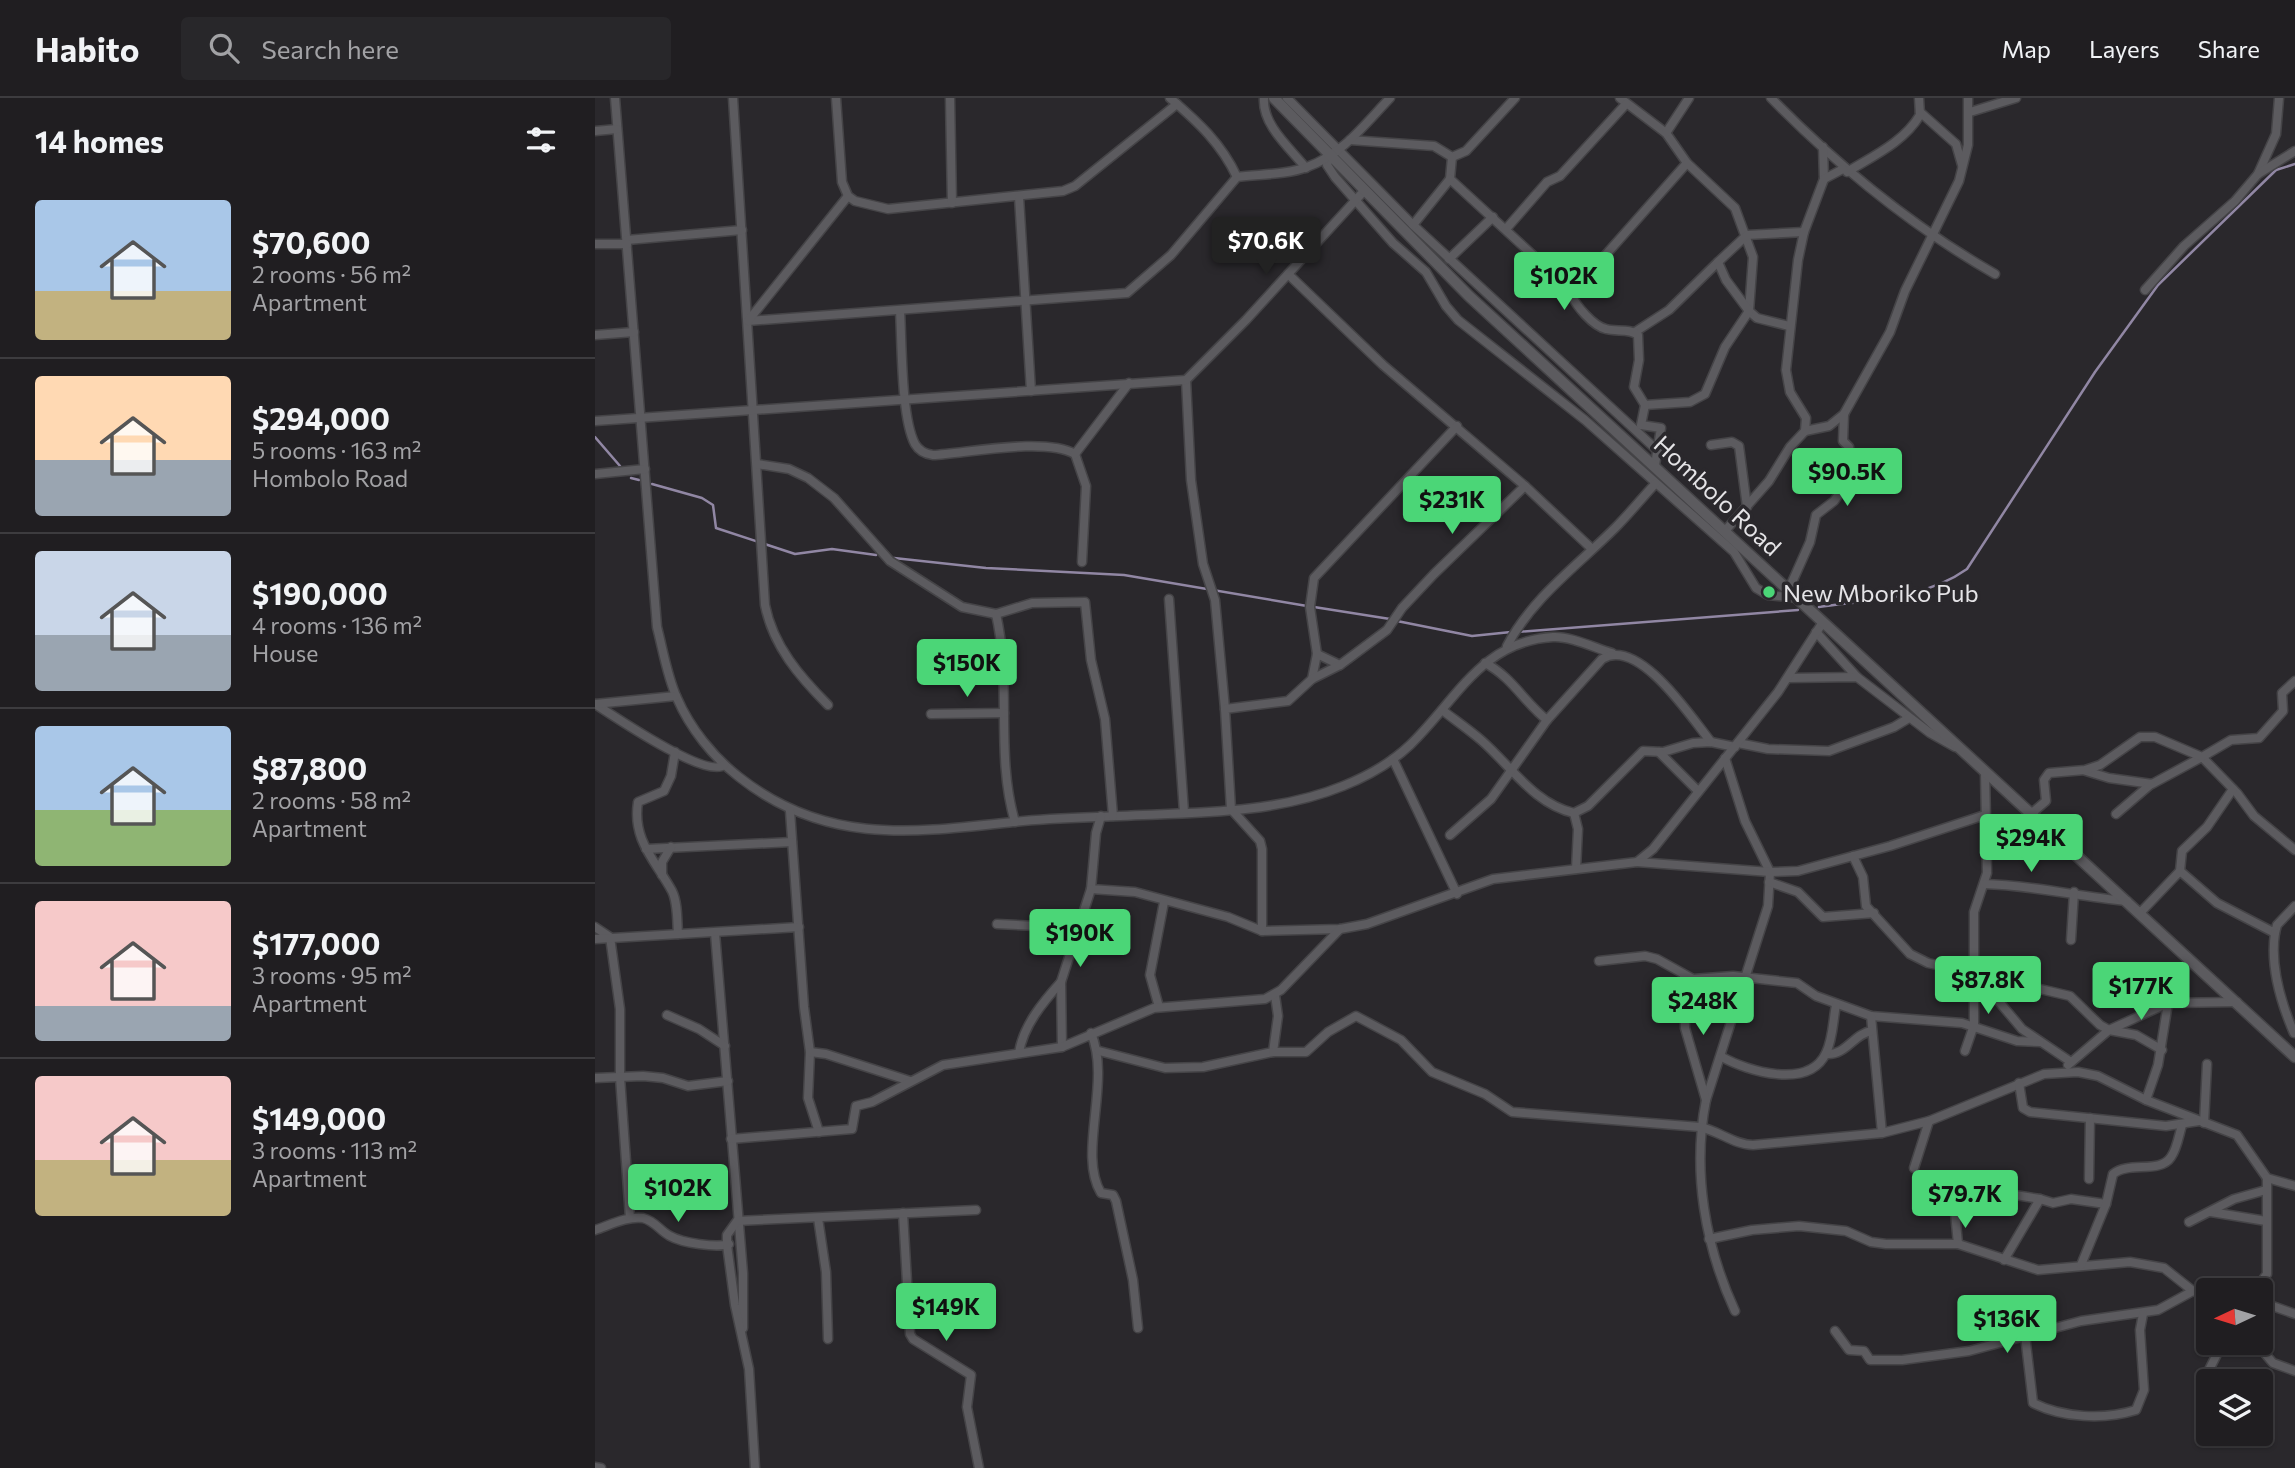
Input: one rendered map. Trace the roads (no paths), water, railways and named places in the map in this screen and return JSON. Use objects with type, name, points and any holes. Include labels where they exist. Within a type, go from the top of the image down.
[{"type":"street","points":[[615,98],[655,608],[676,696],[700,736],[724,765],[790,811],[832,824],[885,831],[943,831],[1015,822],[1231,809],[1307,799],[1368,776],[1393,759],[1485,663],[1507,646],[1517,624],[1591,548],[1614,529],[1654,484]]},
{"type":"street","points":[[733,98],[767,614],[791,663],[828,705]]},
{"type":"street","points":[[835,98],[842,181],[848,196],[869,206],[888,209],[1019,197],[1075,186],[1173,101],[1211,134],[1237,177]]},
{"type":"street","points":[[950,98],[952,202]]},
{"type":"street","points":[[1264,98],[1263,108],[1269,123],[1305,168]]},
{"type":"street","name":"Hombolo Road","points":[[1274,98],[1364,191],[1409,229],[1469,296],[2295,1057]]},
{"type":"street","points":[[1287,98],[1340,150],[1409,229],[1449,259],[1658,451]]},
{"type":"street","points":[[748,321],[1026,303],[1131,292],[1171,255],[1237,177],[1305,168],[1329,157],[1340,150],[1390,98]]},
{"type":"street","points":[[1453,157],[1466,151],[1515,98]]},
{"type":"street","points":[[1666,133],[1689,98]]},
{"type":"street","points":[[1771,98],[1845,170],[1932,235],[1995,274]]},
{"type":"street","points":[[1824,179],[1896,141],[1920,112],[1919,98]]},
{"type":"street","points":[[1725,531],[1805,432],[1829,426],[1844,414],[1890,332],[1902,298],[1963,168],[1970,112],[1968,98]]},
{"type":"street","points":[[1970,112],[2016,98]]},
{"type":"street","points":[[2145,290],[2184,246],[2235,201],[2258,173],[2276,134],[2279,98]]},
{"type":"street","points":[[1506,229],[1547,182],[1560,176],[1623,101],[1666,133],[1686,163],[1731,203],[1747,235],[1753,257],[1749,311],[1725,347],[1705,394],[1690,402],[1645,405]]},
{"type":"street","points":[[1920,112],[1956,144],[1963,168]]},
{"type":"street","points":[[595,131],[617,130]]},
{"type":"street","points":[[1350,139],[1434,146],[1453,157]]},
{"type":"street","points":[[1805,432],[1804,412],[1787,382],[1790,326],[1804,232],[1824,179],[1823,147]]},
{"type":"street","points":[[2258,173],[2295,151]]},
{"type":"street","points":[[1329,157],[1327,166],[1393,243],[1426,272],[1446,306],[1458,320],[1585,420],[1654,484],[1734,552],[1756,588],[1768,594],[1797,597]]},
{"type":"street","points":[[1393,243],[1409,229],[1450,178],[1453,157]]},
{"type":"street","points":[[1572,291],[1686,163]]},
{"type":"street","points":[[1450,178],[1572,291],[1578,306],[1599,327],[1635,332],[1650,326],[1747,235],[1804,232]]},
{"type":"street","points":[[595,421],[1186,380],[1364,191]]},
{"type":"street","points":[[748,321],[848,196]]},
{"type":"street","points":[[1019,197],[1031,391]]},
{"type":"street","points":[[1449,259],[1493,217]]},
{"type":"street","points":[[595,244],[742,230]]},
{"type":"street","points":[[1717,262],[1726,280],[1749,311],[1757,318],[1790,326]]},
{"type":"street","points":[[1288,274],[1383,365],[1457,426],[1591,548]]},
{"type":"street","points":[[900,311],[906,398],[915,443],[928,455],[1025,448],[1063,450],[1075,454]]},
{"type":"street","points":[[595,335],[634,332]]},
{"type":"street","points":[[1635,332],[1640,348],[1635,387],[1645,405],[1641,425],[1661,428],[1655,465]]},
{"type":"street","points":[[1186,380],[1191,480],[1203,564],[1215,600],[1231,809],[1260,841],[1262,931]]},
{"type":"street","points":[[1075,454],[1129,383]]},
{"type":"street","points":[[1789,589],[1809,541],[1816,515],[1834,501],[1854,474],[1846,455],[1849,447],[1843,441],[1844,414]]},
{"type":"street","points":[[1312,679],[1317,654],[1310,607],[1314,578],[1457,426]]},
{"type":"street","points":[[1711,445],[1732,442],[1739,446],[1747,506]]},
{"type":"street","points":[[1075,454],[1086,486],[1082,562]]},
{"type":"street","points":[[757,464],[789,470],[808,478],[834,499],[890,561],[962,607],[996,614],[1032,603],[1085,602],[1095,682],[1105,719],[1113,816]]},
{"type":"street","points":[[595,474],[645,469]]},
{"type":"street","points":[[1225,709],[1288,701],[1312,679],[1340,664],[1387,630],[1402,608],[1525,486]]},
{"type":"street","points":[[1169,599],[1184,812]]},
{"type":"street","points":[[996,614],[1007,691],[1004,713],[1006,782],[1015,822]]},
{"type":"street","points":[[1637,862],[1653,849],[1788,678],[1823,622]]},
{"type":"street","points":[[1817,632],[1857,677],[1909,718],[1958,748]]},
{"type":"street","points":[[1507,646],[1555,636],[1633,659],[1666,685],[1711,742]]},
{"type":"street","points":[[1450,835],[1491,799],[1510,768],[1547,720],[1602,659],[1612,653]]},
{"type":"street","points":[[1317,654],[1340,664]]},
{"type":"street","points":[[1485,663],[1502,671],[1525,695],[1532,708],[1547,720]]},
{"type":"street","points":[[1788,678],[1857,677]]},
{"type":"street","points":[[2116,814],[2152,784],[2231,740],[2259,738],[2283,710],[2282,693],[2295,681]]},
{"type":"street","points":[[595,704],[676,696]]},
{"type":"street","points":[[595,704],[675,752],[710,769],[724,765]]},
{"type":"street","points":[[1442,710],[1510,768],[1544,802],[1556,809],[1574,813],[1588,806],[1643,751],[1659,752],[1711,742],[1778,750],[1829,751],[1894,727],[1909,718]]},
{"type":"street","points":[[931,713],[1004,713]]},
{"type":"street","points":[[2032,814],[2046,801],[2045,775],[2085,770],[2100,765],[2140,737],[2155,737],[2202,757],[2254,816],[2295,850]]},
{"type":"street","points":[[675,752],[671,776],[664,792],[638,802],[638,834],[673,894],[678,934]]},
{"type":"street","points":[[1659,752],[1697,790]]},
{"type":"street","points":[[1725,758],[1745,821],[1770,872],[1766,916],[1706,1100],[1700,1127],[1698,1162],[1709,1239],[1735,1311]]},
{"type":"street","points":[[1393,759],[1457,894]]},
{"type":"street","points":[[2085,770],[2109,778],[2152,784]]},
{"type":"street","points":[[1965,1051],[1974,1025],[1973,923],[1976,903],[1987,873],[1985,772]]},
{"type":"street","points":[[2140,913],[2180,871],[2182,851],[2207,827],[2232,789]]},
{"type":"street","points":[[790,811],[804,1007],[810,1052],[808,1098],[819,1132]]},
{"type":"street","points":[[1574,813],[1578,828],[1576,869]]},
{"type":"street","points":[[1062,1047],[1061,982],[1091,889],[1096,833],[1101,816]]},
{"type":"street","points":[[1091,889],[1135,892],[1164,902],[1228,917],[1262,931],[1340,929],[1367,924],[1457,894],[1493,878],[1637,862],[1770,872],[1807,869],[1985,816]]},
{"type":"street","points":[[646,849],[792,842]]},
{"type":"street","points":[[662,876],[662,862],[671,847]]},
{"type":"street","points":[[1853,856],[1863,877],[1864,902],[1910,954],[1928,963],[2070,996],[2109,1030],[2136,1035],[2162,1050]]},
{"type":"street","points":[[2180,871],[2217,903],[2275,933]]},
{"type":"street","points":[[1769,882],[1798,892],[1823,917],[1874,913]]},
{"type":"street","points":[[1984,884],[2074,892],[2127,901]]},
{"type":"street","points":[[2071,940],[2074,892]]},
{"type":"street","points":[[1159,1007],[1150,975],[1164,902]]},
{"type":"street","points":[[2281,1045],[2294,1033],[2282,1004],[2273,947],[2277,925],[2295,906]]},
{"type":"street","points":[[997,924],[1078,928]]},
{"type":"street","points":[[595,927],[610,937],[620,1009],[619,1077],[630,1218]]},
{"type":"street","points":[[595,939],[799,927]]},
{"type":"street","points":[[731,1139],[852,1129],[856,1106],[872,1102],[943,1065],[1062,1047],[1159,1007],[1258,1000],[1275,995],[1325,948],[1340,929]]},
{"type":"street","points":[[715,933],[744,1304],[743,1338]]},
{"type":"street","points":[[1599,961],[1648,956],[1684,977],[1745,977],[1797,983],[1836,1005],[1871,1016],[1974,1025],[2017,1041],[2040,1042]]},
{"type":"street","points":[[1974,972],[2022,1029],[2060,1052],[2071,1062]]},
{"type":"street","points":[[1684,977],[1685,1028],[1706,1100]]},
{"type":"street","points":[[1019,1053],[1024,1033],[1043,1002],[1061,982]]},
{"type":"street","points":[[1273,1052],[1278,1016],[1275,995]]},
{"type":"street","points":[[1098,1051],[1165,1068],[1203,1067],[1273,1052],[1306,1052],[1328,1032],[1356,1017],[1401,1040],[1431,1072],[1478,1090],[1512,1112],[1700,1127],[1720,1132],[1746,1145],[1882,1133],[1929,1121],[2019,1083],[2060,1071],[2109,1030],[2168,1003],[2237,1002]]},
{"type":"street","points":[[2146,1100],[2162,1050],[2168,1003]]},
{"type":"street","points":[[1722,1057],[1738,1068],[1764,1074],[1792,1075],[1813,1067],[1826,1054],[1836,1005]]},
{"type":"street","points":[[667,1015],[679,1018],[725,1046]]},
{"type":"street","points":[[1871,1016],[1882,1133]]},
{"type":"street","points":[[1826,1054],[1842,1051],[1863,1033],[1872,1031]]},
{"type":"street","points":[[1091,1033],[1098,1051],[1092,1151],[1095,1181],[1101,1193],[1112,1195],[1116,1201],[1133,1280],[1138,1328]]},
{"type":"street","points":[[810,1052],[827,1054],[910,1081]]},
{"type":"street","points":[[2202,1122],[2207,1064]]},
{"type":"street","points":[[2060,1071],[2098,1076],[2146,1100],[2237,1135],[2267,1178],[2295,1186]]},
{"type":"street","points":[[595,1078],[663,1078],[688,1086],[728,1081]]},
{"type":"street","points":[[2019,1083],[2025,1111],[2182,1125],[2202,1122]]},
{"type":"street","points":[[2089,1179],[2090,1118]]},
{"type":"street","points":[[1914,1168],[1929,1121]]},
{"type":"street","points":[[2081,1265],[2106,1204],[2113,1174],[2126,1167],[2160,1166],[2171,1158],[2182,1125]]},
{"type":"street","points":[[2264,1278],[2267,1274],[2267,1178]]},
{"type":"street","points":[[1978,1189],[2053,1203],[2071,1199],[2106,1204]]},
{"type":"street","points":[[2189,1222],[2232,1200],[2266,1190]]},
{"type":"street","points":[[1953,1191],[1958,1244]]},
{"type":"street","points":[[2004,1260],[2040,1199]]},
{"type":"street","points":[[737,1221],[976,1210]]},
{"type":"street","points":[[2211,1212],[2266,1221]]},
{"type":"street","points":[[903,1213],[910,1334],[913,1339],[971,1375],[967,1408],[979,1468]]},
{"type":"street","points":[[595,1230],[630,1218],[652,1221],[680,1241],[727,1245],[739,1237]]},
{"type":"street","points":[[818,1218],[826,1272],[828,1339]]},
{"type":"street","points":[[737,1221],[727,1235],[727,1245],[749,1369],[755,1468]]},
{"type":"street","points":[[1709,1239],[1752,1230],[1799,1226],[1838,1230],[1886,1244],[1958,1244],[1979,1248],[2004,1260],[2038,1270],[2130,1262],[2156,1265],[2172,1273],[2196,1293]]},
{"type":"street","points":[[1835,1331],[1849,1350],[1864,1351],[1870,1360],[1876,1361],[1969,1351],[2101,1316],[2143,1314],[2164,1308],[2193,1292]]},
{"type":"street","points":[[2273,1306],[2295,1314]]},
{"type":"street","points":[[2025,1335],[2033,1403],[2073,1416],[2127,1413],[2136,1410],[2144,1390],[2140,1330],[2143,1314]]},
{"type":"street","points":[[2266,1355],[2273,1363],[2295,1371]]},
{"type":"street","points":[[595,1467],[601,1468]]},
{"type":"waterway","points":[[1819,607],[1896,597],[1933,587],[1967,569],[2095,372],[2158,285],[2276,170],[2295,164]]},
{"type":"waterway","points":[[595,437],[620,466]]},
{"type":"waterway","points":[[631,478],[639,480]]},
{"type":"waterway","points":[[652,484],[702,498],[713,505],[716,528],[795,554],[832,549],[876,555]]},
{"type":"waterway","points":[[894,558],[986,568],[1124,575],[1307,606]]},
{"type":"waterway","points":[[1314,607],[1390,619]]},
{"type":"waterway","points":[[1517,632],[1798,610]]},
{"type":"waterway","points":[[1397,621],[1472,636],[1511,632]]},
{"type":"place","name":"New Mboriko Pub","points":[[1769,592]]}]
